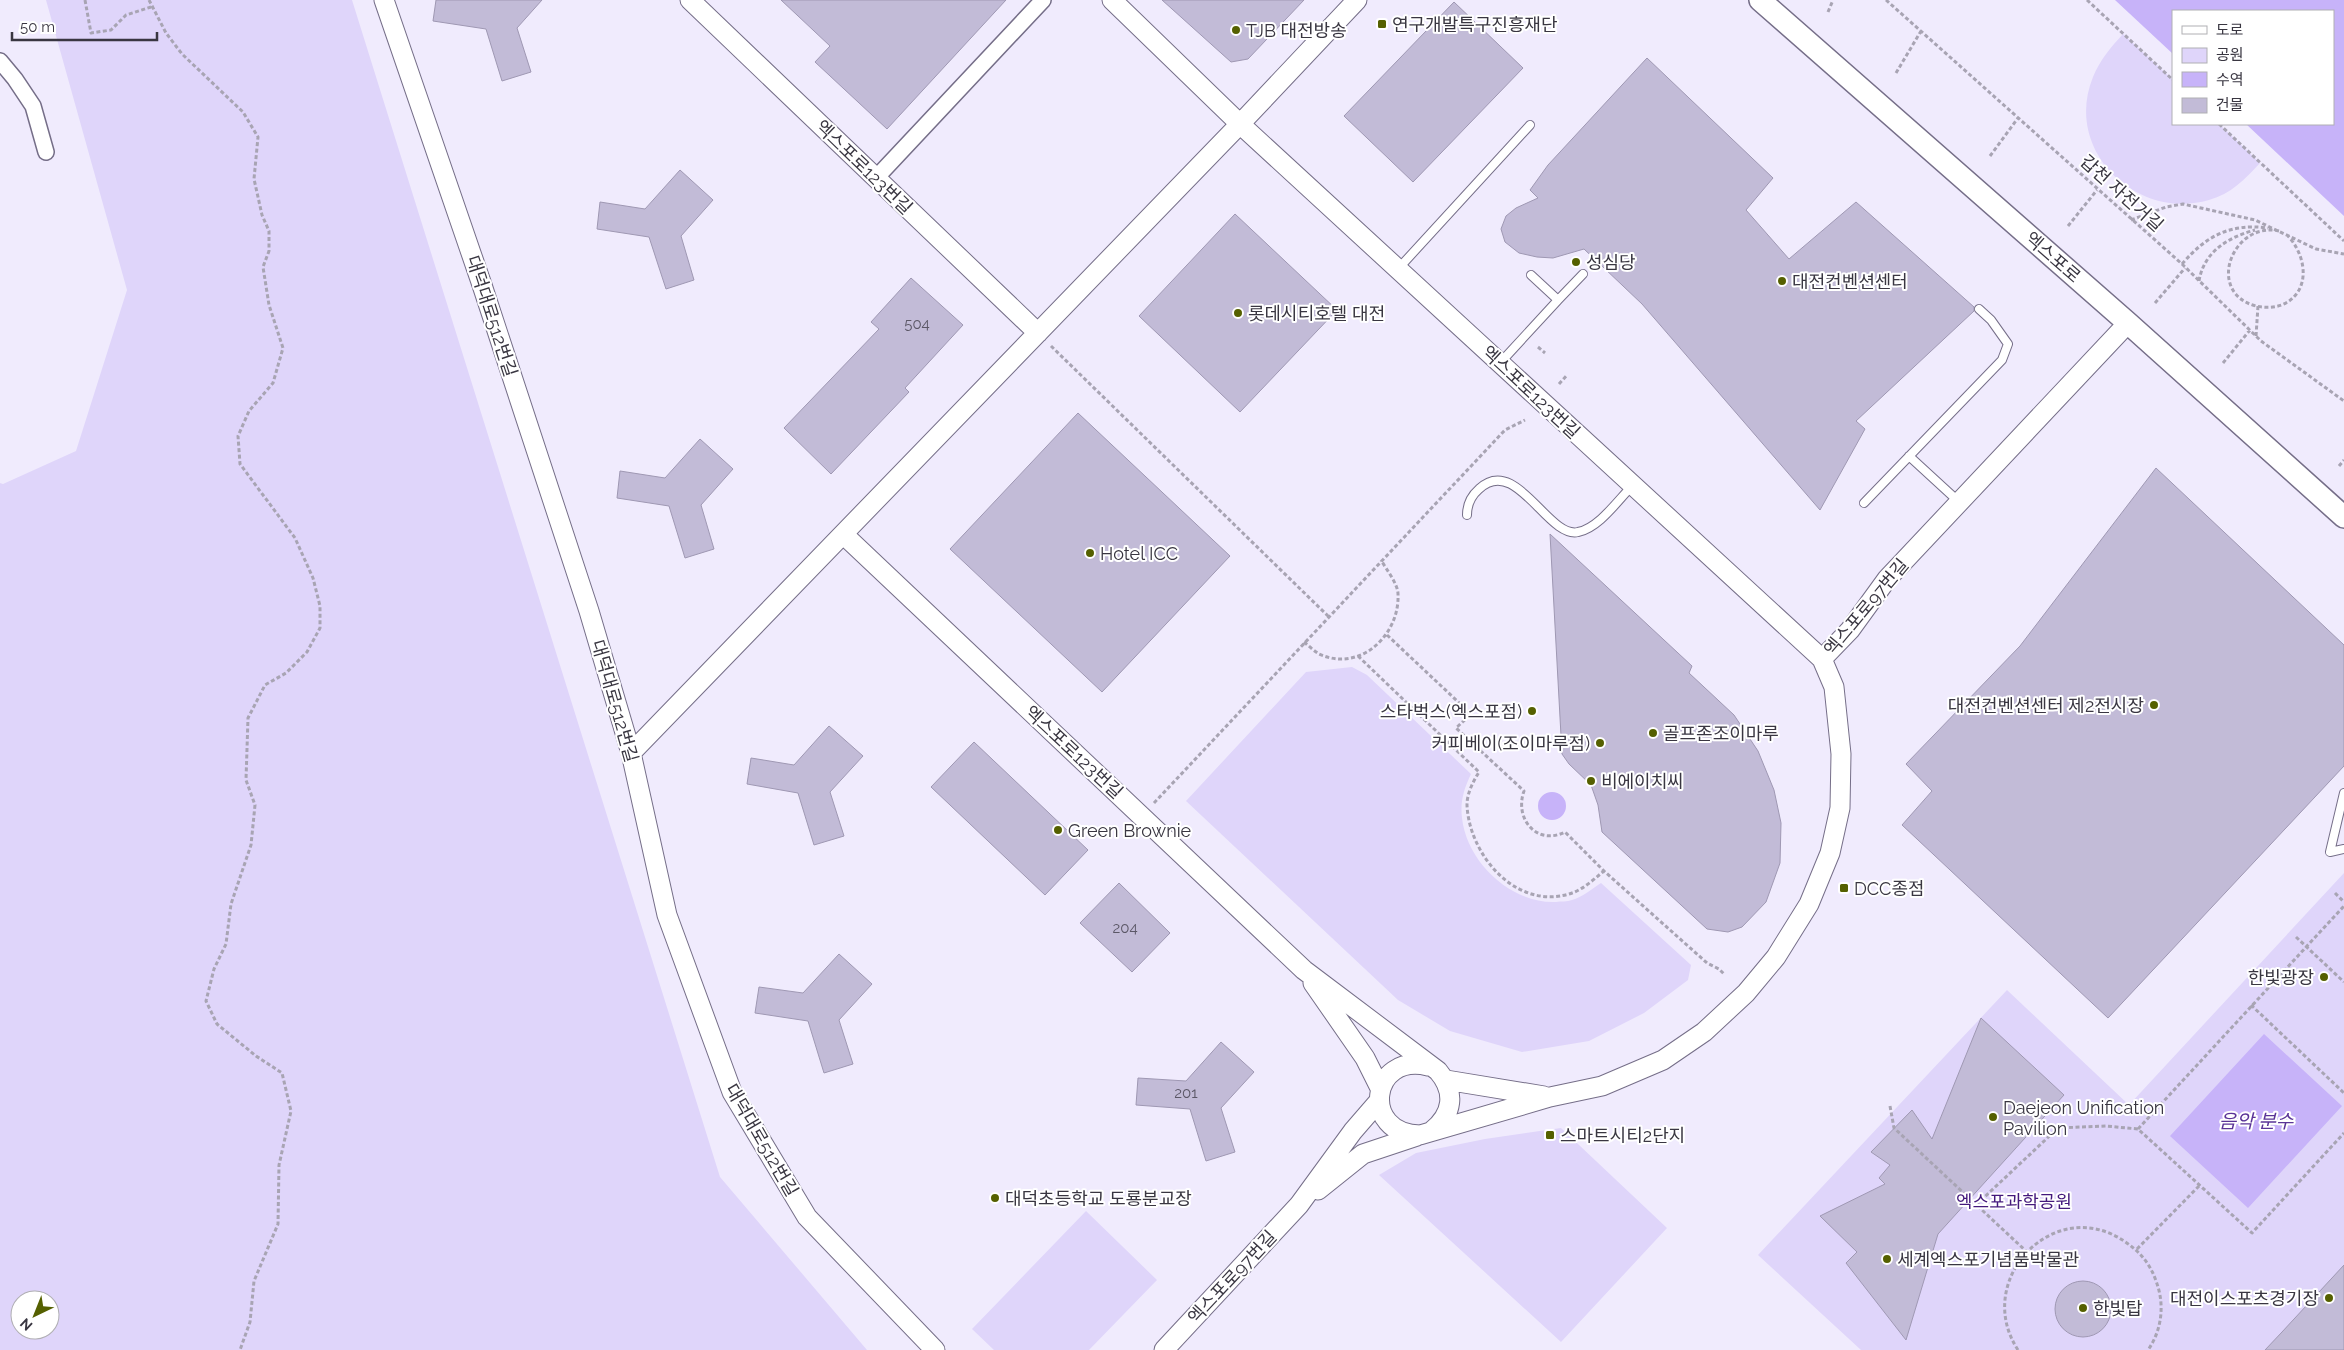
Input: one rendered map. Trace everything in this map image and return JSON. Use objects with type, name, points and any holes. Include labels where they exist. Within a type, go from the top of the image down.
[{"type":"main road","name":"엑스포로","points":[[1760,0],[2128,322],[2344,517]]},
{"type":"street","name":"대덕대로512번길","points":[[384,0],[482,285],[564,536],[631,753],[668,915],[732,1092],[807,1217],[935,1350]]},
{"type":"street","name":"엑스포로123번길","points":[[690,0],[1038,333]]},
{"type":"street","points":[[876,178],[1043,0]]},
{"type":"street","name":"엑스포로123번길","points":[[1112,0],[1240,124],[1822,660]]},
{"type":"street","points":[[631,753],[1240,124],[1357,0]]},
{"type":"street","points":[[0,61],[33,106],[46,152]]},
{"type":"street","name":"엑스포로97번길","points":[[1164,1350],[1299,1204],[1363,1154],[1426,1133],[1550,1097],[1602,1086],[1663,1060],[1704,1032],[1746,993],[1786,942],[1810,904],[1827,861],[1840,808],[1841,754],[1834,687],[1822,660],[1850,630],[1887,579],[1958,501],[2128,322]]},
{"type":"street","name":"엑스포로123번길","points":[[843,534],[1304,970]]},
{"type":"street","points":[[1304,970],[1382,1027],[1446,1080],[1550,1097]]},
{"type":"street","points":[[1304,970],[1365,1058],[1380,1094],[1384,1118],[1397,1130],[1408,1134],[1426,1133],[1448,1114],[1451,1102],[1446,1080]]},
{"type":"street","points":[[1299,1204],[1380,1094],[1386,1078],[1394,1069],[1416,1063],[1428,1066]]},
{"type":"lane","points":[[1398,269],[1530,125]]},
{"type":"lane","points":[[1500,363],[1583,274]]},
{"type":"lane","points":[[1531,275],[1558,300]]},
{"type":"lane","points":[[1864,503],[2002,360],[2008,344],[1991,320],[1979,309]]},
{"type":"lane","points":[[1909,456],[1958,501]]},
{"type":"lane","points":[[1467,515],[1467,505],[1481,487],[1491,482],[1504,481],[1518,488],[1556,524],[1567,531],[1577,533],[1598,520],[1633,485]]},
{"type":"lane","points":[[2344,793],[2330,852],[2344,849]]},
{"type":"path","points":[[86,0],[91,33],[111,30],[126,15],[151,7]]},
{"type":"path","points":[[149,0],[166,33],[182,54],[243,112],[258,137],[254,178],[262,215],[269,231],[269,251],[263,267],[269,305],[283,348],[273,384],[248,411],[238,436],[240,464],[295,538],[313,578],[320,606],[320,628],[307,652],[286,673],[265,684],[248,718],[246,780],[255,805],[251,845],[231,904],[226,944],[214,970],[206,1001],[217,1024],[256,1056],[282,1073],[291,1111],[279,1165],[278,1224],[254,1280],[250,1322],[240,1350]]},
{"type":"path","points":[[1828,12],[1833,0]]},
{"type":"path","name":"갑천 자전거길","points":[[1886,0],[2182,264],[2256,336],[2344,401]]},
{"type":"path","points":[[2087,0],[2172,79]]},
{"type":"path","points":[[1896,73],[1922,32]]},
{"type":"path","points":[[1990,156],[2018,118]]},
{"type":"path","points":[[2220,125],[2344,241]]},
{"type":"path","points":[[2068,226],[2097,190]]},
{"type":"path","points":[[2131,220],[2166,207],[2183,204],[2247,218],[2274,228],[2316,249],[2344,254]]},
{"type":"path","points":[[2182,264],[2203,241],[2213,236],[2241,228],[2258,226],[2274,228]]},
{"type":"path","points":[[2199,281],[2201,270],[2206,260],[2225,241],[2253,230],[2274,228]]},
{"type":"path","points":[[2279,231],[2255,232],[2237,247],[2228,266],[2232,288],[2238,297],[2258,306],[2269,308],[2287,302],[2301,284],[2304,267],[2302,256],[2288,236]]},
{"type":"path","points":[[2155,303],[2185,268]]},
{"type":"path","points":[[2256,336],[2258,306]]},
{"type":"path","points":[[2223,363],[2250,330]]},
{"type":"path","points":[[1038,333],[1328,616]]},
{"type":"path","points":[[1538,347],[1545,353]]},
{"type":"path","points":[[1559,384],[1567,375]]},
{"type":"path","points":[[1154,803],[1504,430],[1525,420]]},
{"type":"path","points":[[2339,466],[2344,460]]},
{"type":"path","points":[[1304,642],[1319,654],[1336,658],[1367,654],[1381,643],[1392,626],[1398,592],[1381,560]]},
{"type":"path","points":[[1387,635],[1472,714],[1456,728],[1524,792],[1520,802],[1523,818],[1533,830],[1548,836],[1565,832],[1604,871],[1707,963],[1719,969],[1725,975]]},
{"type":"path","points":[[1358,656],[1478,772],[1471,785],[1467,803],[1471,828],[1490,867],[1507,882],[1526,892],[1549,897],[1570,894],[1588,884],[1604,871]]},
{"type":"path","points":[[2335,893],[2344,902]]},
{"type":"path","points":[[2138,1129],[2344,906]]},
{"type":"path","points":[[2296,937],[2344,982]]},
{"type":"path","points":[[2251,1005],[2344,1093]]},
{"type":"path","points":[[1890,1106],[1894,1128],[2027,1252]]},
{"type":"path","points":[[1976,1205],[2058,1128],[2106,1126],[2138,1129],[2252,1233],[2344,1133]]},
{"type":"path","points":[[2137,1249],[2200,1185]]},
{"type":"path","points":[[2018,1350],[2010,1338],[2004,1312],[2006,1285],[2018,1261],[2037,1242],[2061,1231],[2088,1228],[2114,1234],[2137,1249],[2152,1269],[2161,1293],[2161,1318],[2154,1342],[2148,1350]]},
{"type":"green space","points":[[46,0],[352,0],[720,1177],[867,1350],[0,1350],[0,483],[3,484],[76,451],[127,290]]},
{"type":"green space","points":[[2123,34],[2172,79],[2172,125],[2220,125],[2260,163],[2231,190],[2209,200],[2182,204],[2156,200],[2132,190],[2112,174],[2097,154],[2088,130],[2086,104],[2093,77],[2106,54]]},
{"type":"green space","points":[[1352,667],[1367,675],[1471,774],[1462,801],[1462,818],[1466,835],[1473,850],[1482,865],[1494,878],[1523,896],[1540,901],[1556,902],[1576,899],[1601,883],[1691,965],[1688,980],[1644,1013],[1589,1041],[1522,1052],[1450,1031],[1398,1000],[1186,801],[1306,672]]},
{"type":"green space","name":"엑스포과학공원","points":[[2344,873],[2344,1350],[1861,1350],[1758,1255],[2007,990],[2129,1105]]},
{"type":"green space","points":[[1561,1128],[1667,1228],[1561,1342],[1379,1175],[1416,1153],[1485,1139]]},
{"type":"green space","points":[[1086,1211],[1157,1280],[1089,1350],[994,1350],[972,1329]]},
{"type":"water","points":[[2115,0],[2344,0],[2344,216],[2247,125],[2334,125],[2334,10],[2172,10],[2172,53]]},
{"type":"water","points":[[1552,792],[1562,796],[1566,806],[1562,816],[1552,820],[1542,816],[1538,806],[1542,796]]},
{"type":"water","name":"음악 분수","points":[[2264,1034],[2342,1106],[2248,1208],[2170,1136]]},
{"type":"building","points":[[436,0],[542,0],[517,28],[531,72],[502,81],[486,29],[433,21]]},
{"type":"building","points":[[781,0],[1006,0],[887,129],[815,62],[830,46]]},
{"type":"building","name":"TJB 대전방송","points":[[1162,0],[1304,0],[1248,59],[1231,62]]},
{"type":"building","points":[[1454,2],[1523,68],[1413,182],[1344,116]]},
{"type":"building","name":"대전컨벤션센터","points":[[1647,58],[1773,178],[1746,210],[1789,259],[1856,202],[1974,307],[1974,311],[1856,421],[1865,429],[1820,510],[1642,304],[1584,249],[1553,258],[1537,257],[1519,253],[1505,242],[1501,229],[1506,216],[1516,208],[1538,198],[1530,190],[1548,165]]},
{"type":"building","points":[[680,170],[713,200],[681,236],[694,280],[666,289],[649,237],[597,229],[600,202],[645,209]]},
{"type":"building","name":"롯데시티호텔 대전","points":[[1235,214],[1337,310],[1240,412],[1139,316]]},
{"type":"building","points":[[911,278],[963,325],[905,388],[909,392],[831,474],[784,428],[879,329],[871,322]]},
{"type":"building","name":"Hotel ICC","points":[[1078,413],[1230,556],[1102,692],[950,549]]},
{"type":"building","points":[[700,439],[733,469],[701,505],[714,549],[685,558],[669,506],[617,498],[620,471],[665,478]]},
{"type":"building","name":"대전컨벤션센터 제2전시장","points":[[2156,468],[2344,645],[2344,766],[2108,1018],[1902,825],[1932,791],[1906,764],[2020,646]]},
{"type":"building","name":"골프존조이마루","points":[[1550,534],[1692,666],[1689,673],[1734,715],[1758,751],[1774,790],[1781,823],[1780,863],[1766,902],[1742,927],[1728,932],[1707,929],[1602,832],[1598,805],[1591,785],[1569,764],[1562,754]]},
{"type":"building","points":[[829,726],[863,756],[830,792],[844,836],[814,845],[798,793],[747,784],[751,758],[794,765]]},
{"type":"building","points":[[974,742],[1088,850],[1045,895],[931,787]]},
{"type":"building","points":[[1119,883],[1170,933],[1132,972],[1080,923]]},
{"type":"building","points":[[839,954],[872,984],[839,1020],[853,1064],[824,1073],[808,1021],[755,1013],[759,987],[803,993]]},
{"type":"building","points":[[1981,1018],[2064,1095],[1938,1234],[1906,1340],[1846,1263],[1857,1252],[1820,1216],[1885,1184],[1879,1178],[1890,1165],[1871,1152],[1912,1110],[1932,1139]]},
{"type":"building","points":[[1221,1042],[1254,1072],[1221,1108],[1235,1152],[1206,1161],[1190,1109],[1136,1105],[1138,1078],[1186,1081]]},
{"type":"building","name":"대전이스포츠경기장","points":[[2344,1265],[2344,1350],[2265,1350],[2282,1332]]},
{"type":"building","name":"한빛탑","points":[[2077,1281],[2089,1281],[2099,1285],[2107,1293],[2111,1309],[2107,1325],[2099,1333],[2089,1337],[2077,1337],[2067,1333],[2059,1325],[2055,1315],[2055,1303],[2059,1293],[2067,1285]]},
{"type":"place","name":"연구개발특구진흥재단","points":[[1382,24]]},
{"type":"place","name":"TJB 대전방송","points":[[1236,30]]},
{"type":"place","name":"성심당","points":[[1576,262]]},
{"type":"place","name":"대전컨벤션센터","points":[[1782,281]]},
{"type":"place","name":"롯데시티호텔 대전","points":[[1238,313]]},
{"type":"place","name":"Hotel ICC","points":[[1090,553]]},
{"type":"place","name":"대전컨벤션센터 제2전시장","points":[[2154,705]]},
{"type":"place","name":"스타벅스(엑스포점)","points":[[1532,711]]},
{"type":"place","name":"골프존조이마루","points":[[1653,733]]},
{"type":"place","name":"커피베이(조이마루점)","points":[[1600,743]]},
{"type":"place","name":"비에이치씨","points":[[1591,781]]},
{"type":"place","name":"Green Brownie","points":[[1058,830]]},
{"type":"place","name":"DCC종점","points":[[1844,888]]},
{"type":"place","name":"한빛광장","points":[[2324,977]]},
{"type":"place","name":"Daejeon Unification Pavilion","points":[[1993,1117]]},
{"type":"place","name":"스마트시티2단지","points":[[1550,1135]]},
{"type":"place","name":"대덕초등학교 도룡분교장","points":[[995,1198]]},
{"type":"place","name":"세계엑스포기념품박물관","points":[[1887,1259]]},
{"type":"place","name":"대전이스포츠경기장","points":[[2329,1298]]},
{"type":"place","name":"한빛탑","points":[[2083,1308]]}]
